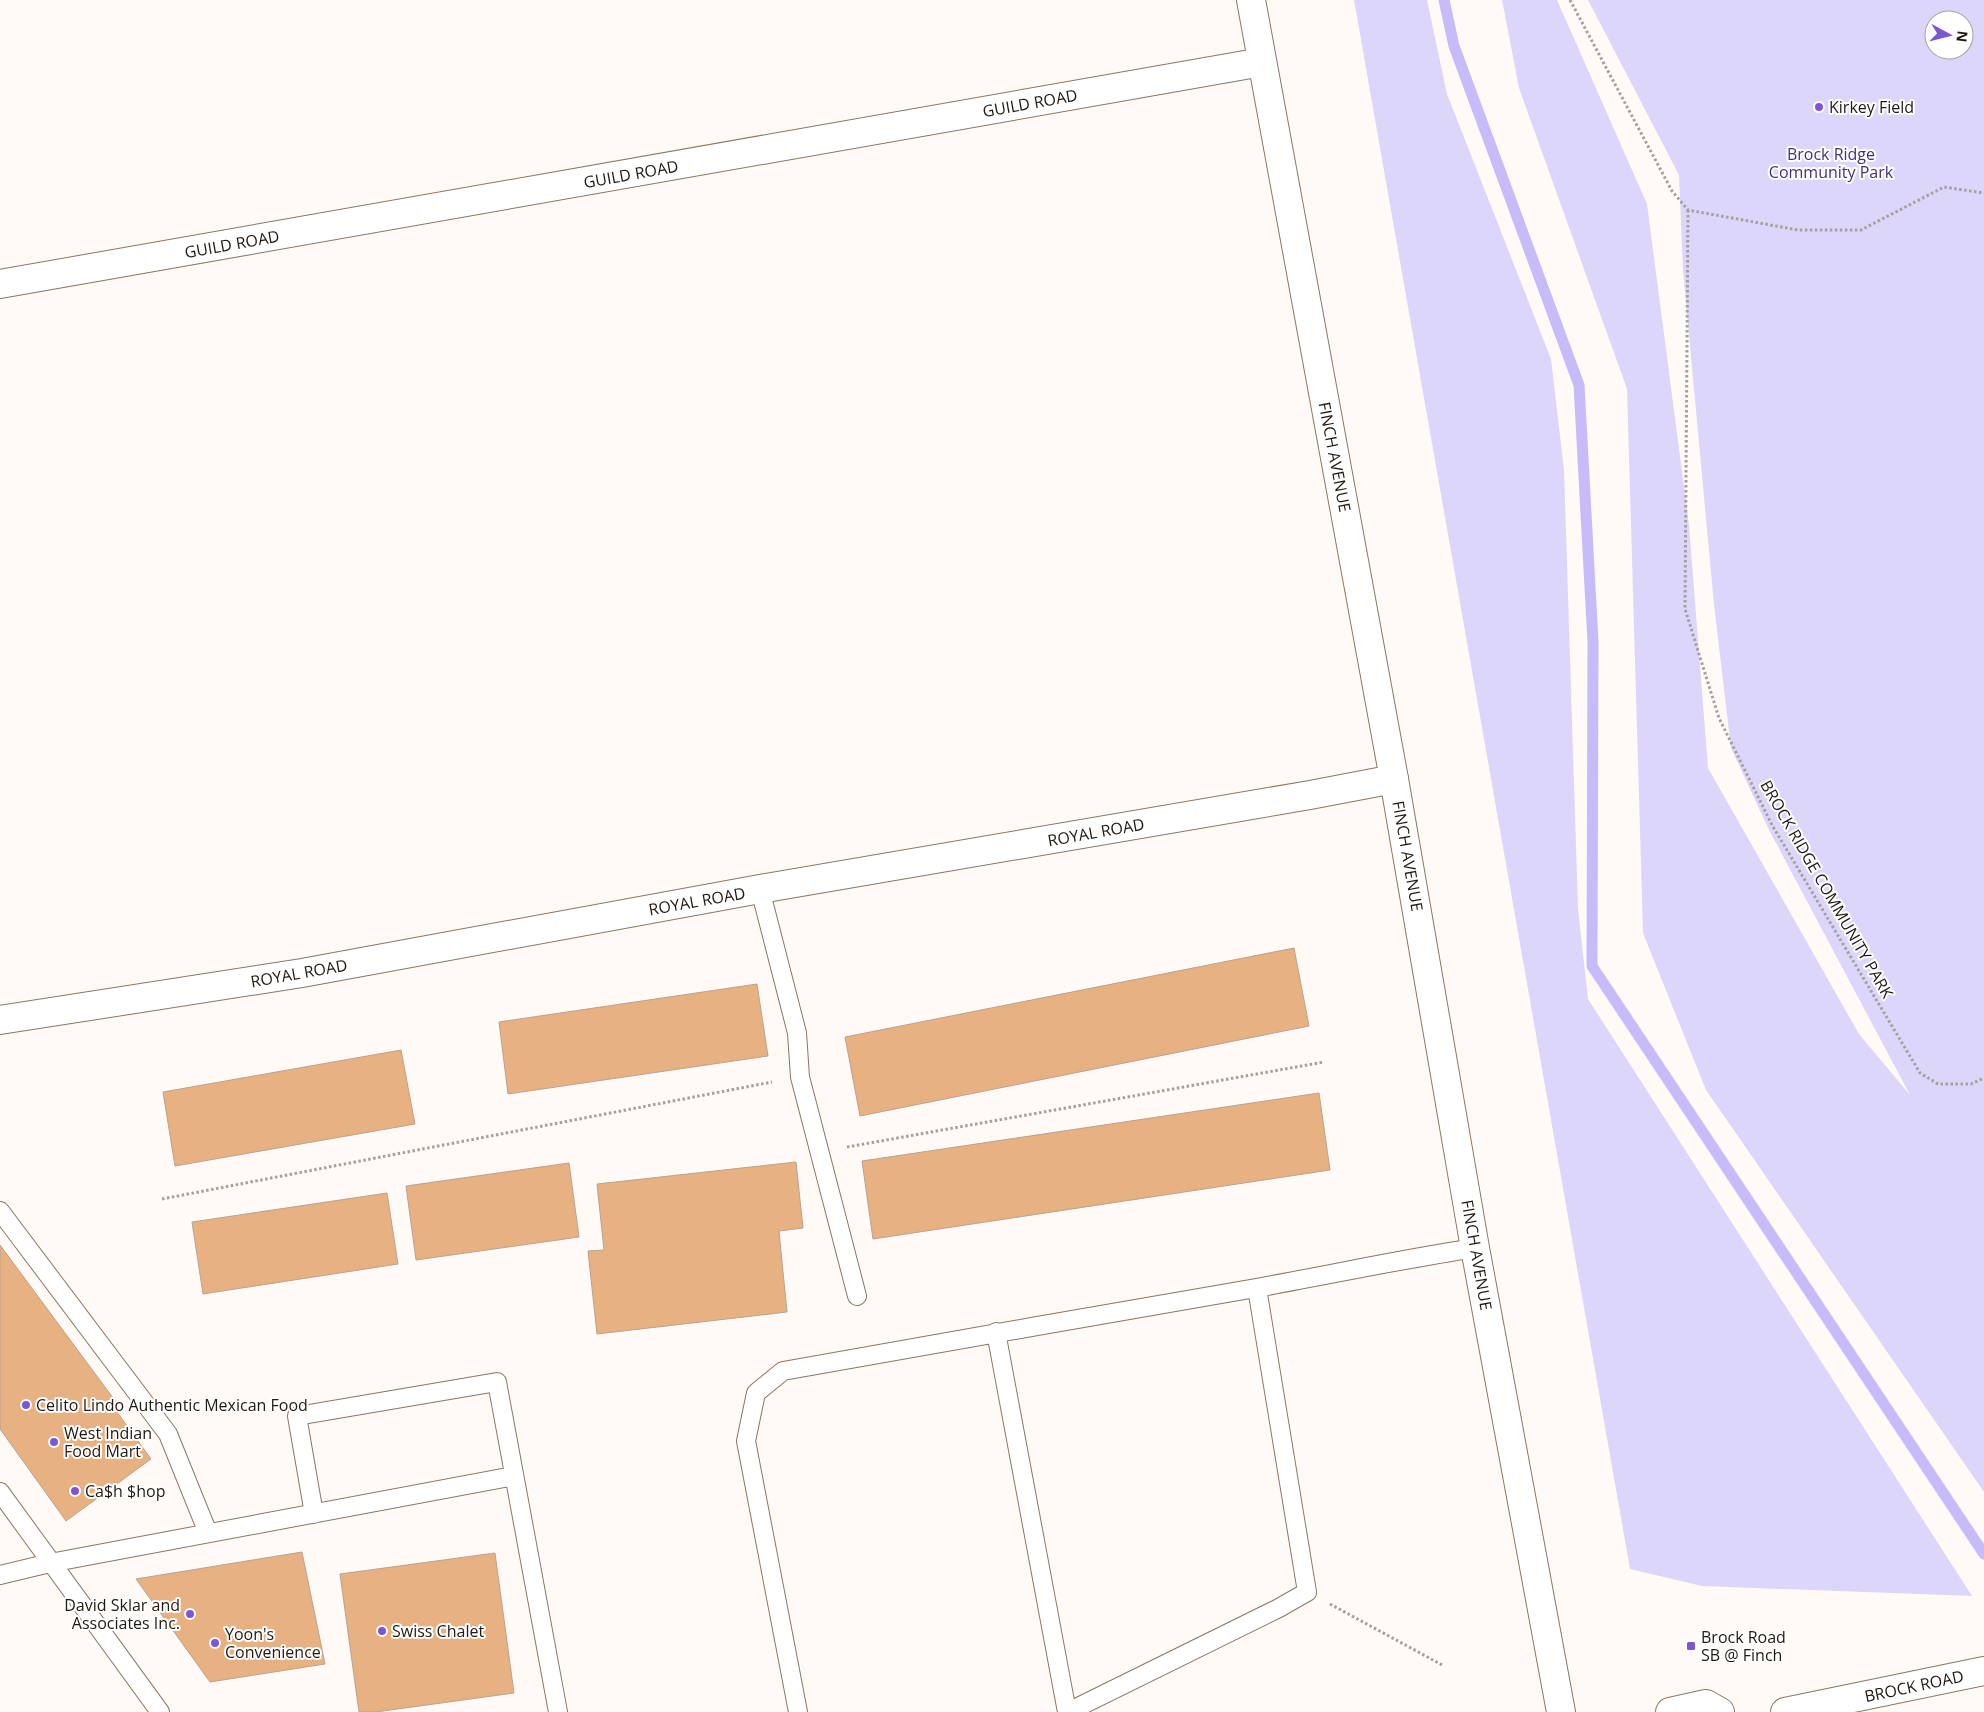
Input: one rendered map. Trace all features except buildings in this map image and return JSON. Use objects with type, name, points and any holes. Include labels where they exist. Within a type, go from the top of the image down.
[{"type":"street","name":"FINCH AVENUE","points":[[1251,0],[1394,779],[1475,1248],[1561,1712]]},
{"type":"street","name":"GUILD ROAD","points":[[0,284],[1262,62]]},
{"type":"street","name":"ROYAL ROAD","points":[[0,1020],[302,973],[760,889],[1394,779]]},
{"type":"street","name":"BROCK ROAD","points":[[1785,1712],[1984,1671]]},
{"type":"street","points":[[1670,1712],[1706,1704],[1720,1712]]},
{"type":"lane","points":[[760,889],[797,1033],[800,1077],[857,1296]]},
{"type":"lane","points":[[0,1211],[168,1434],[208,1533]]},
{"type":"lane","points":[[798,1712],[746,1441],[756,1393],[783,1371],[996,1332],[1257,1288],[1391,1261],[1475,1248]]},
{"type":"lane","points":[[996,1332],[1068,1712],[1279,1608],[1307,1592],[1257,1288]]},
{"type":"lane","points":[[314,1514],[297,1416],[497,1382],[558,1712]]},
{"type":"lane","points":[[0,1575],[50,1563],[514,1476]]},
{"type":"lane","points":[[0,1492],[160,1712]]},
{"type":"path","points":[[1570,0],[1672,191],[1688,210],[1798,230],[1861,230],[1944,187],[1984,193]]},
{"type":"path","name":"BROCK RIDGE COMMUNITY PARK","points":[[1688,210],[1685,609],[1718,718],[1772,825],[1920,1073],[1938,1084],[1972,1084],[1984,1078]]},
{"type":"path","points":[[820,1152],[1324,1062]]},
{"type":"path","points":[[162,1199],[800,1077]]},
{"type":"path","points":[[1307,1592],[1444,1666]]},
{"type":"green space","points":[[1354,0],[1427,0],[1447,94],[1551,359],[1564,470],[1578,909],[1588,999],[1972,1596],[1702,1586],[1630,1569]]},
{"type":"green space","name":"Brock Ridge Community Park","points":[[1502,0],[1557,0],[1647,204],[1689,525],[1708,768],[1859,1034],[1910,1095],[1768,828],[1731,748],[1714,605],[1683,270],[1679,175],[1588,0],[1984,0],[1984,1492],[1706,1090],[1643,933],[1627,389],[1519,88]]},
{"type":"waterway","points":[[1444,0],[1454,46],[1579,385],[1593,642],[1592,966],[1984,1554]]},
{"type":"place","name":"Kirkey Field","points":[[1819,107]]},
{"type":"place","name":"Celito Lindo Authentic Mexican Food","points":[[26,1405]]},
{"type":"place","name":"West Indian Food Mart","points":[[54,1442]]},
{"type":"place","name":"Ca$h $hop","points":[[75,1491]]},
{"type":"place","name":"David Sklar and Associates Inc.","points":[[190,1614]]},
{"type":"place","name":"Swiss Chalet","points":[[382,1631]]},
{"type":"place","name":"Yoon's Convenience","points":[[215,1643]]},
{"type":"place","name":"Brock Road SB @ Finch","points":[[1691,1646]]}]
